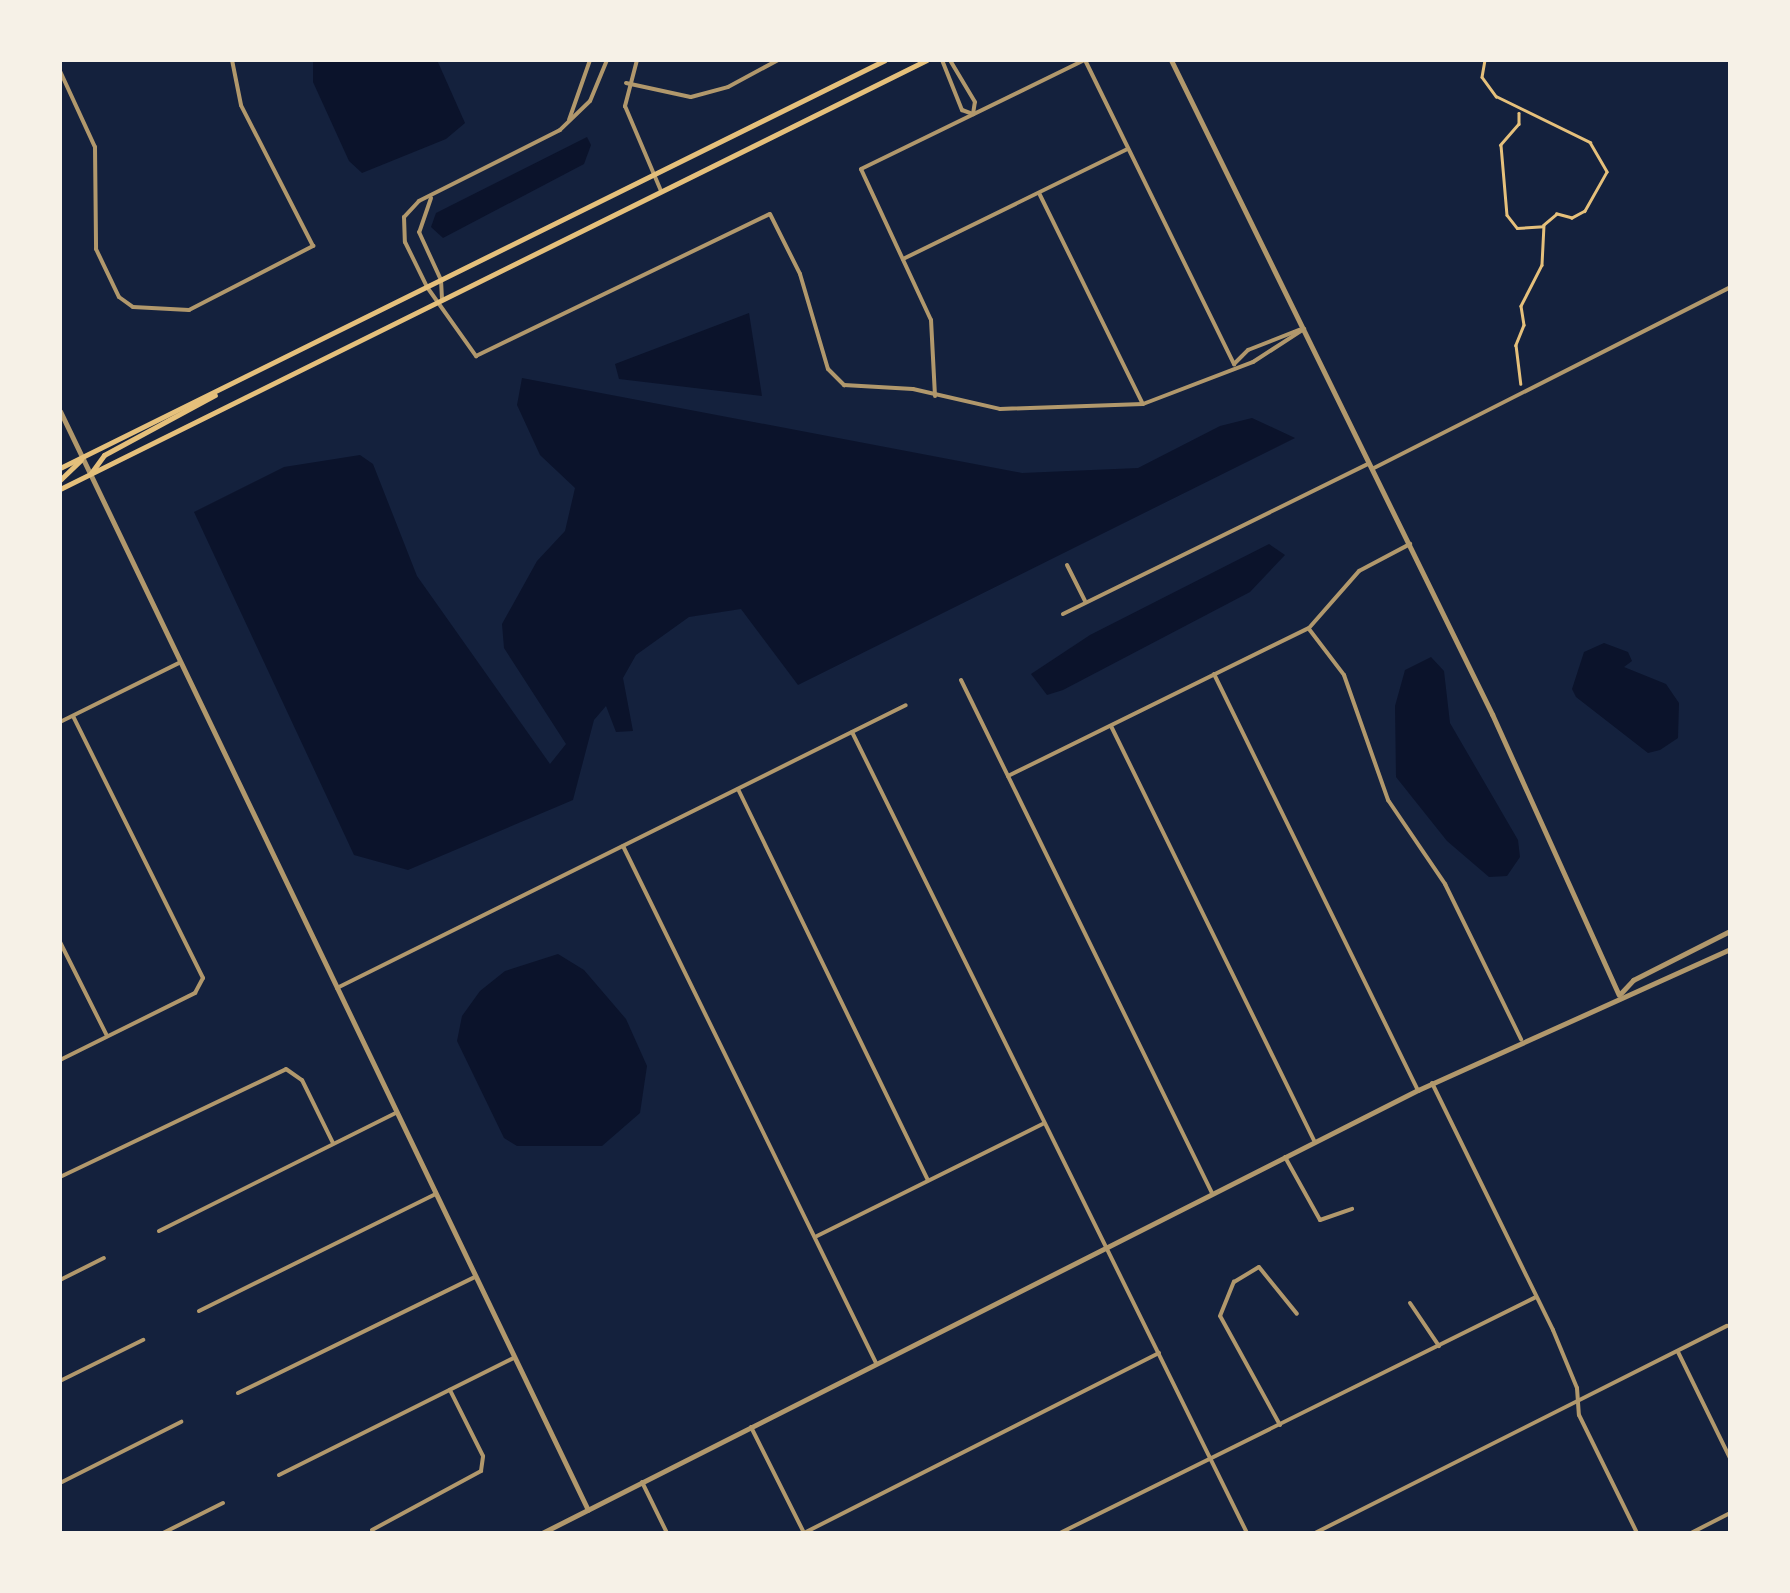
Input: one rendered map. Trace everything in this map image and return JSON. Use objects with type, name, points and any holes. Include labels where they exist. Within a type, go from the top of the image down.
[{"type":"main road","points":[[60,468],[885,60]]},
{"type":"main road","points":[[60,489],[928,60]]},
{"type":"main road","points":[[90,474],[104,455],[230,384]]},
{"type":"main road","points":[[60,480],[82,458]]},
{"type":"street","points":[[60,71],[94,147],[96,249],[125,304],[189,310],[314,246],[240,105],[232,60]]},
{"type":"street","points":[[637,60],[626,83],[628,118],[661,192]]},
{"type":"street","points":[[626,83],[691,97],[728,87],[778,60]]},
{"type":"street","points":[[942,60],[962,110],[973,114]]},
{"type":"street","points":[[950,60],[975,102],[973,114]]},
{"type":"street","points":[[936,396],[931,320],[861,170],[1085,60],[1234,364]]},
{"type":"street","points":[[1172,60],[1572,882],[1619,996]]},
{"type":"street","points":[[442,300],[427,287],[402,224],[413,205],[534,147],[569,120],[590,101],[606,62],[590,61],[569,120]]},
{"type":"street","points":[[902,259],[1128,149]]},
{"type":"street","points":[[1039,193],[1143,404]]},
{"type":"street","points":[[434,195],[418,232],[440,280],[442,300],[465,347],[483,356],[770,214],[800,274],[835,379],[1000,410],[1143,404],[1285,346],[1304,329]]},
{"type":"street","points":[[1063,614],[1522,395],[1730,287]]},
{"type":"street","points":[[1234,364],[1248,350],[1304,329]]},
{"type":"street","points":[[60,412],[588,1510]]},
{"type":"street","points":[[1008,776],[1309,628],[1359,571],[1410,544]]},
{"type":"street","points":[[1067,565],[1086,602]]},
{"type":"street","points":[[1309,628],[1344,675],[1388,800],[1445,884],[1522,1039]]},
{"type":"street","points":[[60,722],[179,663]]},
{"type":"street","points":[[1214,674],[1418,1090]]},
{"type":"street","points":[[962,680],[1212,1194]]},
{"type":"street","points":[[337,988],[906,705]]},
{"type":"street","points":[[60,1060],[195,993],[203,978],[74,716]]},
{"type":"street","points":[[1111,726],[1315,1142]]},
{"type":"street","points":[[852,732],[1247,1533]]},
{"type":"street","points":[[738,789],[928,1180]]},
{"type":"street","points":[[623,846],[876,1364]]},
{"type":"street","points":[[1619,996],[1634,980],[1730,931]]},
{"type":"street","points":[[60,942],[107,1036]]},
{"type":"street","points":[[542,1533],[1432,1083],[1619,996],[1640,993],[1730,949]]},
{"type":"street","points":[[60,1177],[286,1070],[302,1080],[333,1144]]},
{"type":"street","points":[[1432,1083],[1536,1297],[1637,1533]]},
{"type":"street","points":[[158,1231],[397,1113]]},
{"type":"street","points":[[814,1237],[1044,1124]]},
{"type":"street","points":[[1284,1157],[1320,1220],[1352,1209]]},
{"type":"street","points":[[198,1312],[436,1194]]},
{"type":"street","points":[[60,1280],[104,1258]]},
{"type":"street","points":[[1280,1425],[1220,1316],[1234,1282],[1258,1267],[1297,1314]]},
{"type":"street","points":[[238,1393],[475,1277]]},
{"type":"street","points":[[1060,1533],[1536,1297]]},
{"type":"street","points":[[1410,1304],[1439,1346]]},
{"type":"street","points":[[1315,1533],[1727,1326]]},
{"type":"street","points":[[60,1381],[143,1340]]},
{"type":"street","points":[[1678,1352],[1730,1458]]},
{"type":"street","points":[[751,1427],[804,1533],[1159,1354]]},
{"type":"street","points":[[279,1475],[514,1358]]},
{"type":"street","points":[[372,1530],[482,1471],[483,1456],[450,1390]]},
{"type":"street","points":[[60,1483],[181,1422]]},
{"type":"street","points":[[642,1482],[668,1533]]},
{"type":"street","points":[[163,1533],[223,1503]]},
{"type":"street","points":[[1690,1533],[1730,1514]]},
{"type":"path","points":[[1485,60],[1482,78],[1489,90],[1520,112],[1535,111],[1590,142],[1607,172],[1585,212],[1572,218],[1557,214],[1544,225],[1516,228],[1507,215],[1500,175],[1502,145],[1519,124],[1520,112]]},
{"type":"path","points":[[1522,395],[1516,345],[1524,325],[1521,306],[1542,265],[1544,225]]},
{"type":"water","points":[[437,60],[465,123],[446,139],[362,173],[349,161],[313,82],[313,61]]},
{"type":"water","points":[[587,137],[591,145],[584,164],[443,238],[431,227],[436,213]]},
{"type":"water","points":[[749,313],[762,396],[619,379],[615,364]]},
{"type":"water","points":[[522,378],[1022,473],[1138,468],[1220,426],[1252,418],[1295,438],[798,685],[741,609],[689,617],[636,655],[623,678],[633,731],[616,732],[606,706],[594,720],[573,800],[408,870],[354,855],[194,512],[284,467],[360,455],[373,464],[417,576],[550,764],[566,744],[504,648],[502,624],[537,561],[565,531],[575,488],[540,455],[517,405]]},
{"type":"water","points":[[1269,544],[1285,555],[1250,592],[1063,690],[1047,695],[1031,674],[1090,635]]},
{"type":"water","points":[[1604,643],[1628,652],[1632,661],[1624,667],[1666,684],[1679,703],[1678,738],[1660,750],[1648,753],[1576,697],[1572,689],[1584,652]]},
{"type":"water","points":[[1431,657],[1444,671],[1450,723],[1518,840],[1520,857],[1507,876],[1489,877],[1447,841],[1396,777],[1395,706],[1405,670]]},
{"type":"water","points":[[558,954],[584,970],[626,1019],[647,1066],[640,1113],[602,1146],[517,1146],[504,1138],[457,1041],[462,1016],[480,991],[505,971]]}]
